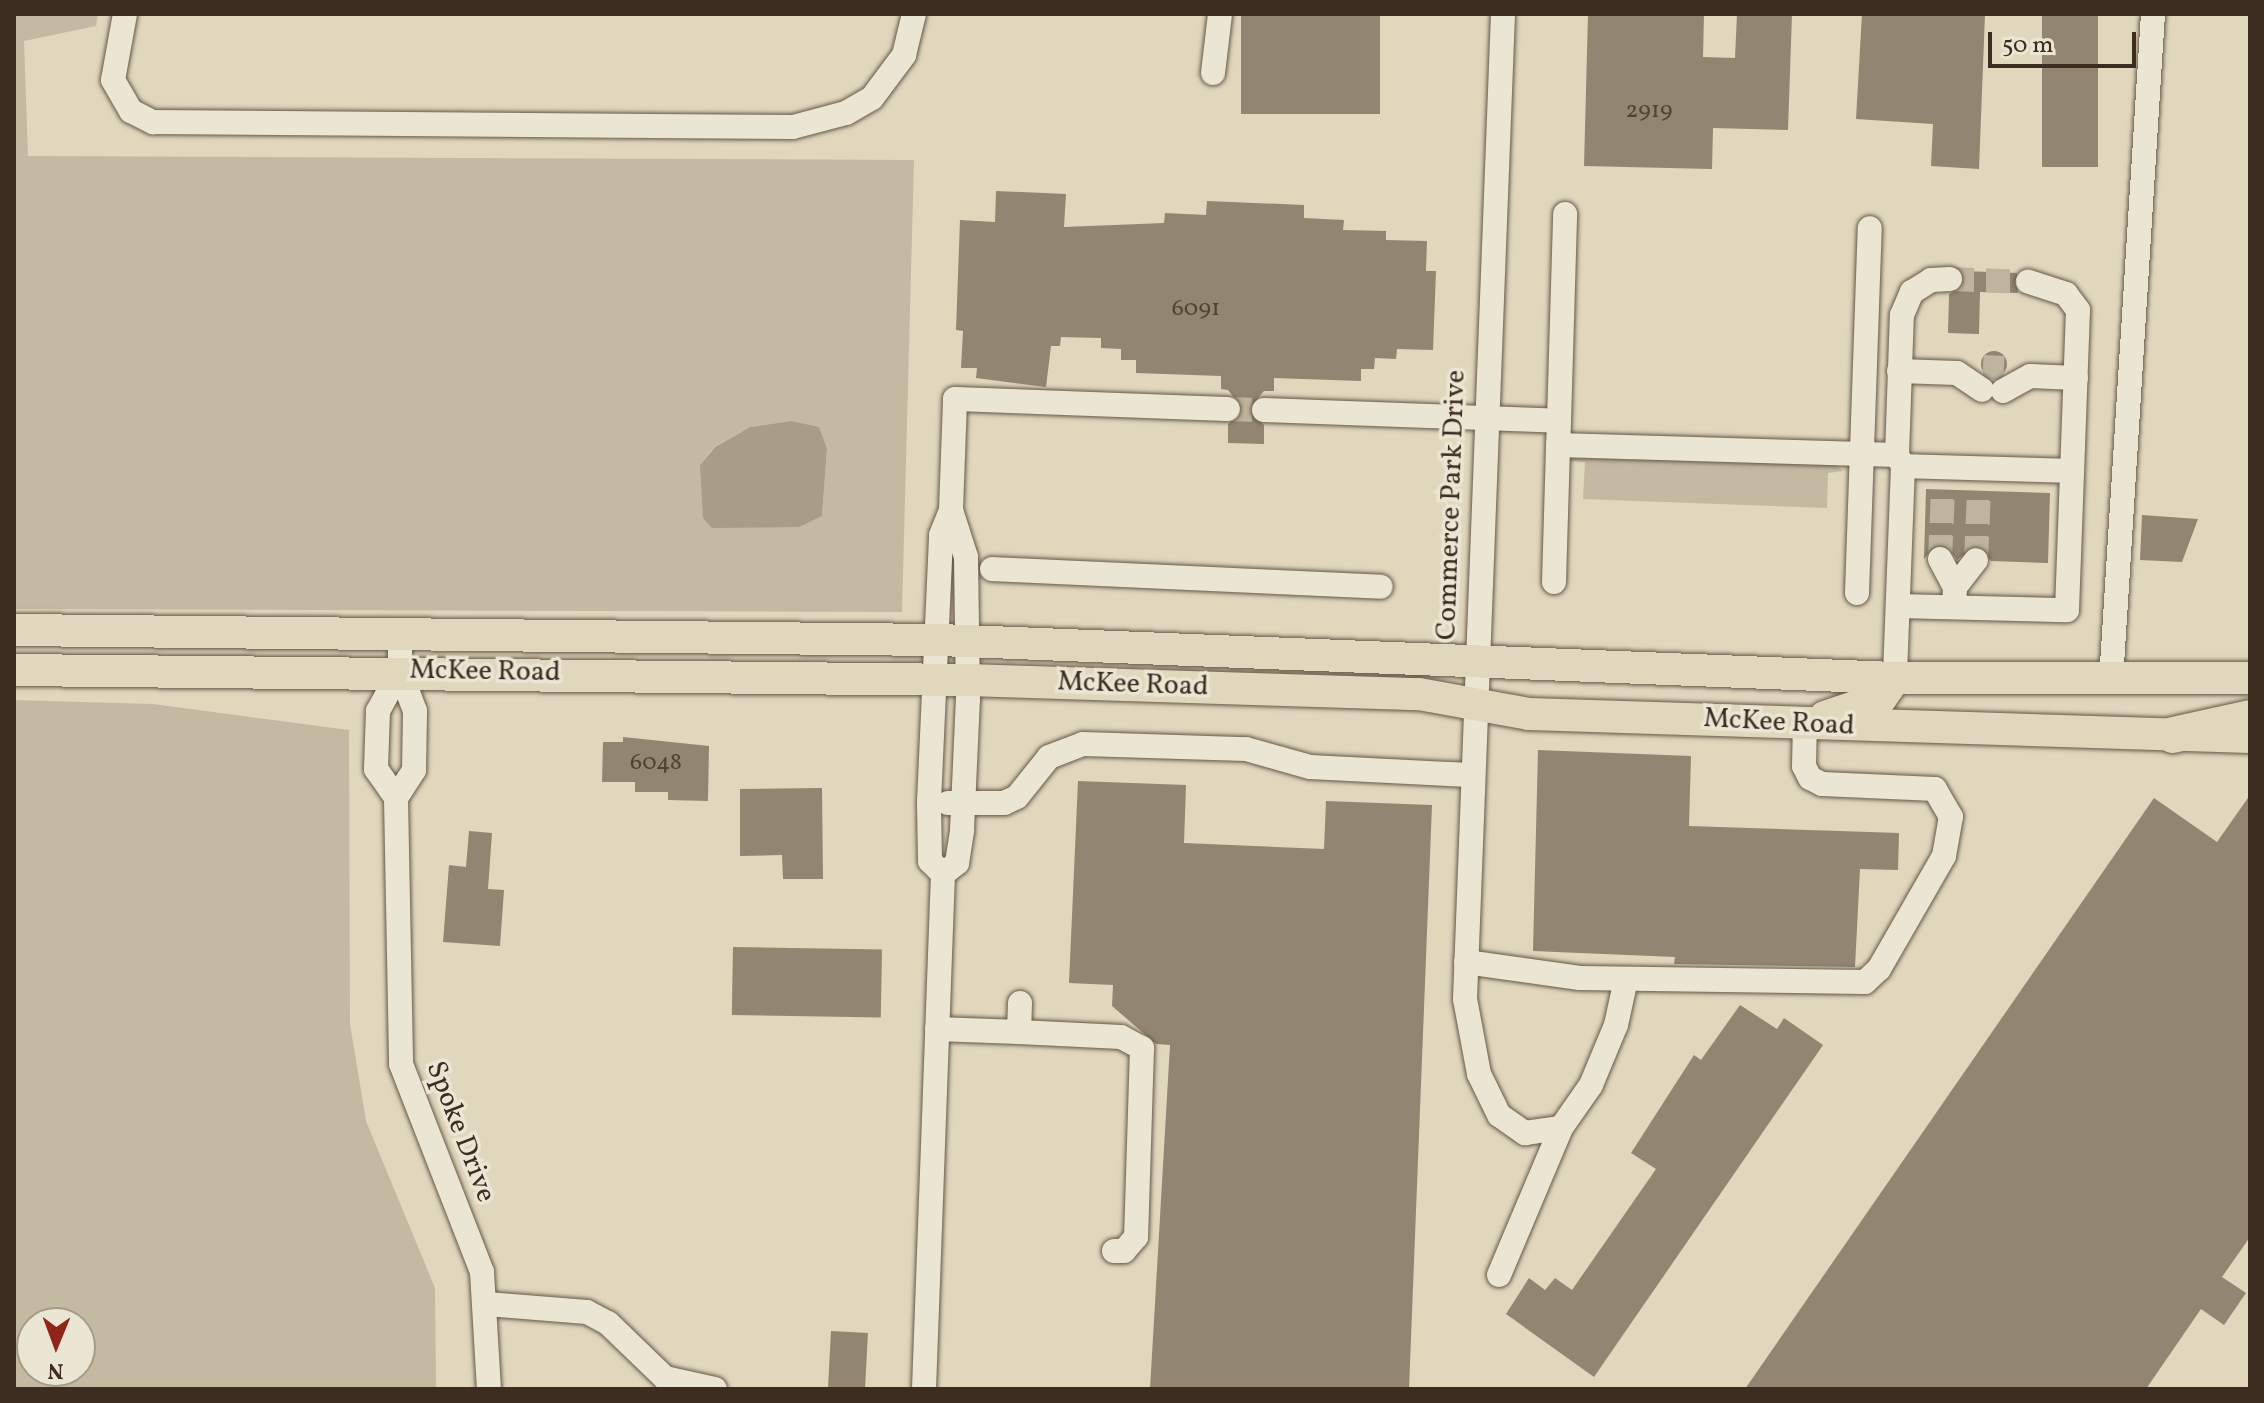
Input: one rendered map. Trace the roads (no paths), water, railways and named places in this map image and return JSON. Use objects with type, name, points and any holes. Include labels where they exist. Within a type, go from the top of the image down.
[{"type":"highway","points":[[2173,735],[2250,718]]},
{"type":"main road","name":"McKee Road","points":[[14,630],[953,640],[1895,678],[2111,681],[2250,678]]},
{"type":"main road","name":"McKee Road","points":[[14,670],[400,671],[952,680],[1419,694],[1529,714],[1918,729],[2250,737]]},
{"type":"main road","points":[[1805,723],[1872,703],[1895,678]]},
{"type":"main road","points":[[1918,729],[1921,706],[1932,697],[2010,680]]},
{"type":"street","points":[[125,14],[113,80],[131,111],[153,122],[777,127],[819,123],[872,98],[904,55],[914,14]]},
{"type":"street","points":[[1213,73],[1220,14]]},
{"type":"street","name":"Commerce Park Drive","points":[[1503,14],[1470,775],[1465,999],[1479,1074],[1499,1115],[1525,1133],[1561,1128]]},
{"type":"street","points":[[2111,681],[2153,14]]},
{"type":"street","points":[[1554,582],[1565,214]]},
{"type":"street","points":[[1857,593],[1870,228]]},
{"type":"street","points":[[1895,678],[1902,315],[1912,292],[1931,280],[1950,279]]},
{"type":"street","points":[[1898,606],[1955,597],[2067,610],[2078,310],[2066,294],[2028,282]]},
{"type":"street","points":[[1899,371],[1957,373],[1993,379],[2030,376],[2076,378]]},
{"type":"street","points":[[943,874],[957,863],[963,804],[952,680],[953,640],[966,557],[951,510],[955,399],[1228,409]]},
{"type":"street","points":[[1264,410],[1486,419],[1559,433],[1863,454],[1900,460],[1943,478],[1979,480],[2071,471]]},
{"type":"street","points":[[1940,559],[1955,597]]},
{"type":"street","points":[[1955,597],[1976,560]]},
{"type":"street","points":[[992,569],[1381,587]]},
{"type":"street","name":"Spoke Drive","points":[[396,798],[414,770],[415,711],[400,671],[400,632]]},
{"type":"street","name":"Spoke Drive","points":[[400,671],[378,711],[376,769],[396,798],[401,1064],[482,1272],[487,1304],[489,1389]]},
{"type":"street","points":[[924,1389],[943,874],[930,861],[929,802],[952,680]]},
{"type":"street","points":[[1466,962],[1626,979],[1848,986],[1879,969],[1944,856],[1951,817],[1935,789],[1822,784],[1810,778],[1804,766],[1805,723]]},
{"type":"street","points":[[929,802],[963,804],[1017,797],[1049,757],[1083,744],[1246,749],[1310,767],[1470,775]]},
{"type":"street","points":[[1499,1275],[1561,1128],[1596,1073],[1626,979]]},
{"type":"street","points":[[1019,1032],[1020,1003]]},
{"type":"street","points":[[937,1029],[1121,1037],[1142,1048],[1136,1237],[1124,1251],[1114,1251]]},
{"type":"street","points":[[487,1304],[587,1312],[608,1323],[665,1378],[715,1389]]},
{"type":"tunnel","points":[[1950,279],[2028,282]]},
{"type":"tunnel","points":[[1983,367],[2004,368]]},
{"type":"tunnel","points":[[1228,409],[1264,410]]},
{"type":"tunnel","points":[[1940,559],[1943,490]]},
{"type":"tunnel","points":[[1976,560],[1979,491]]}]
